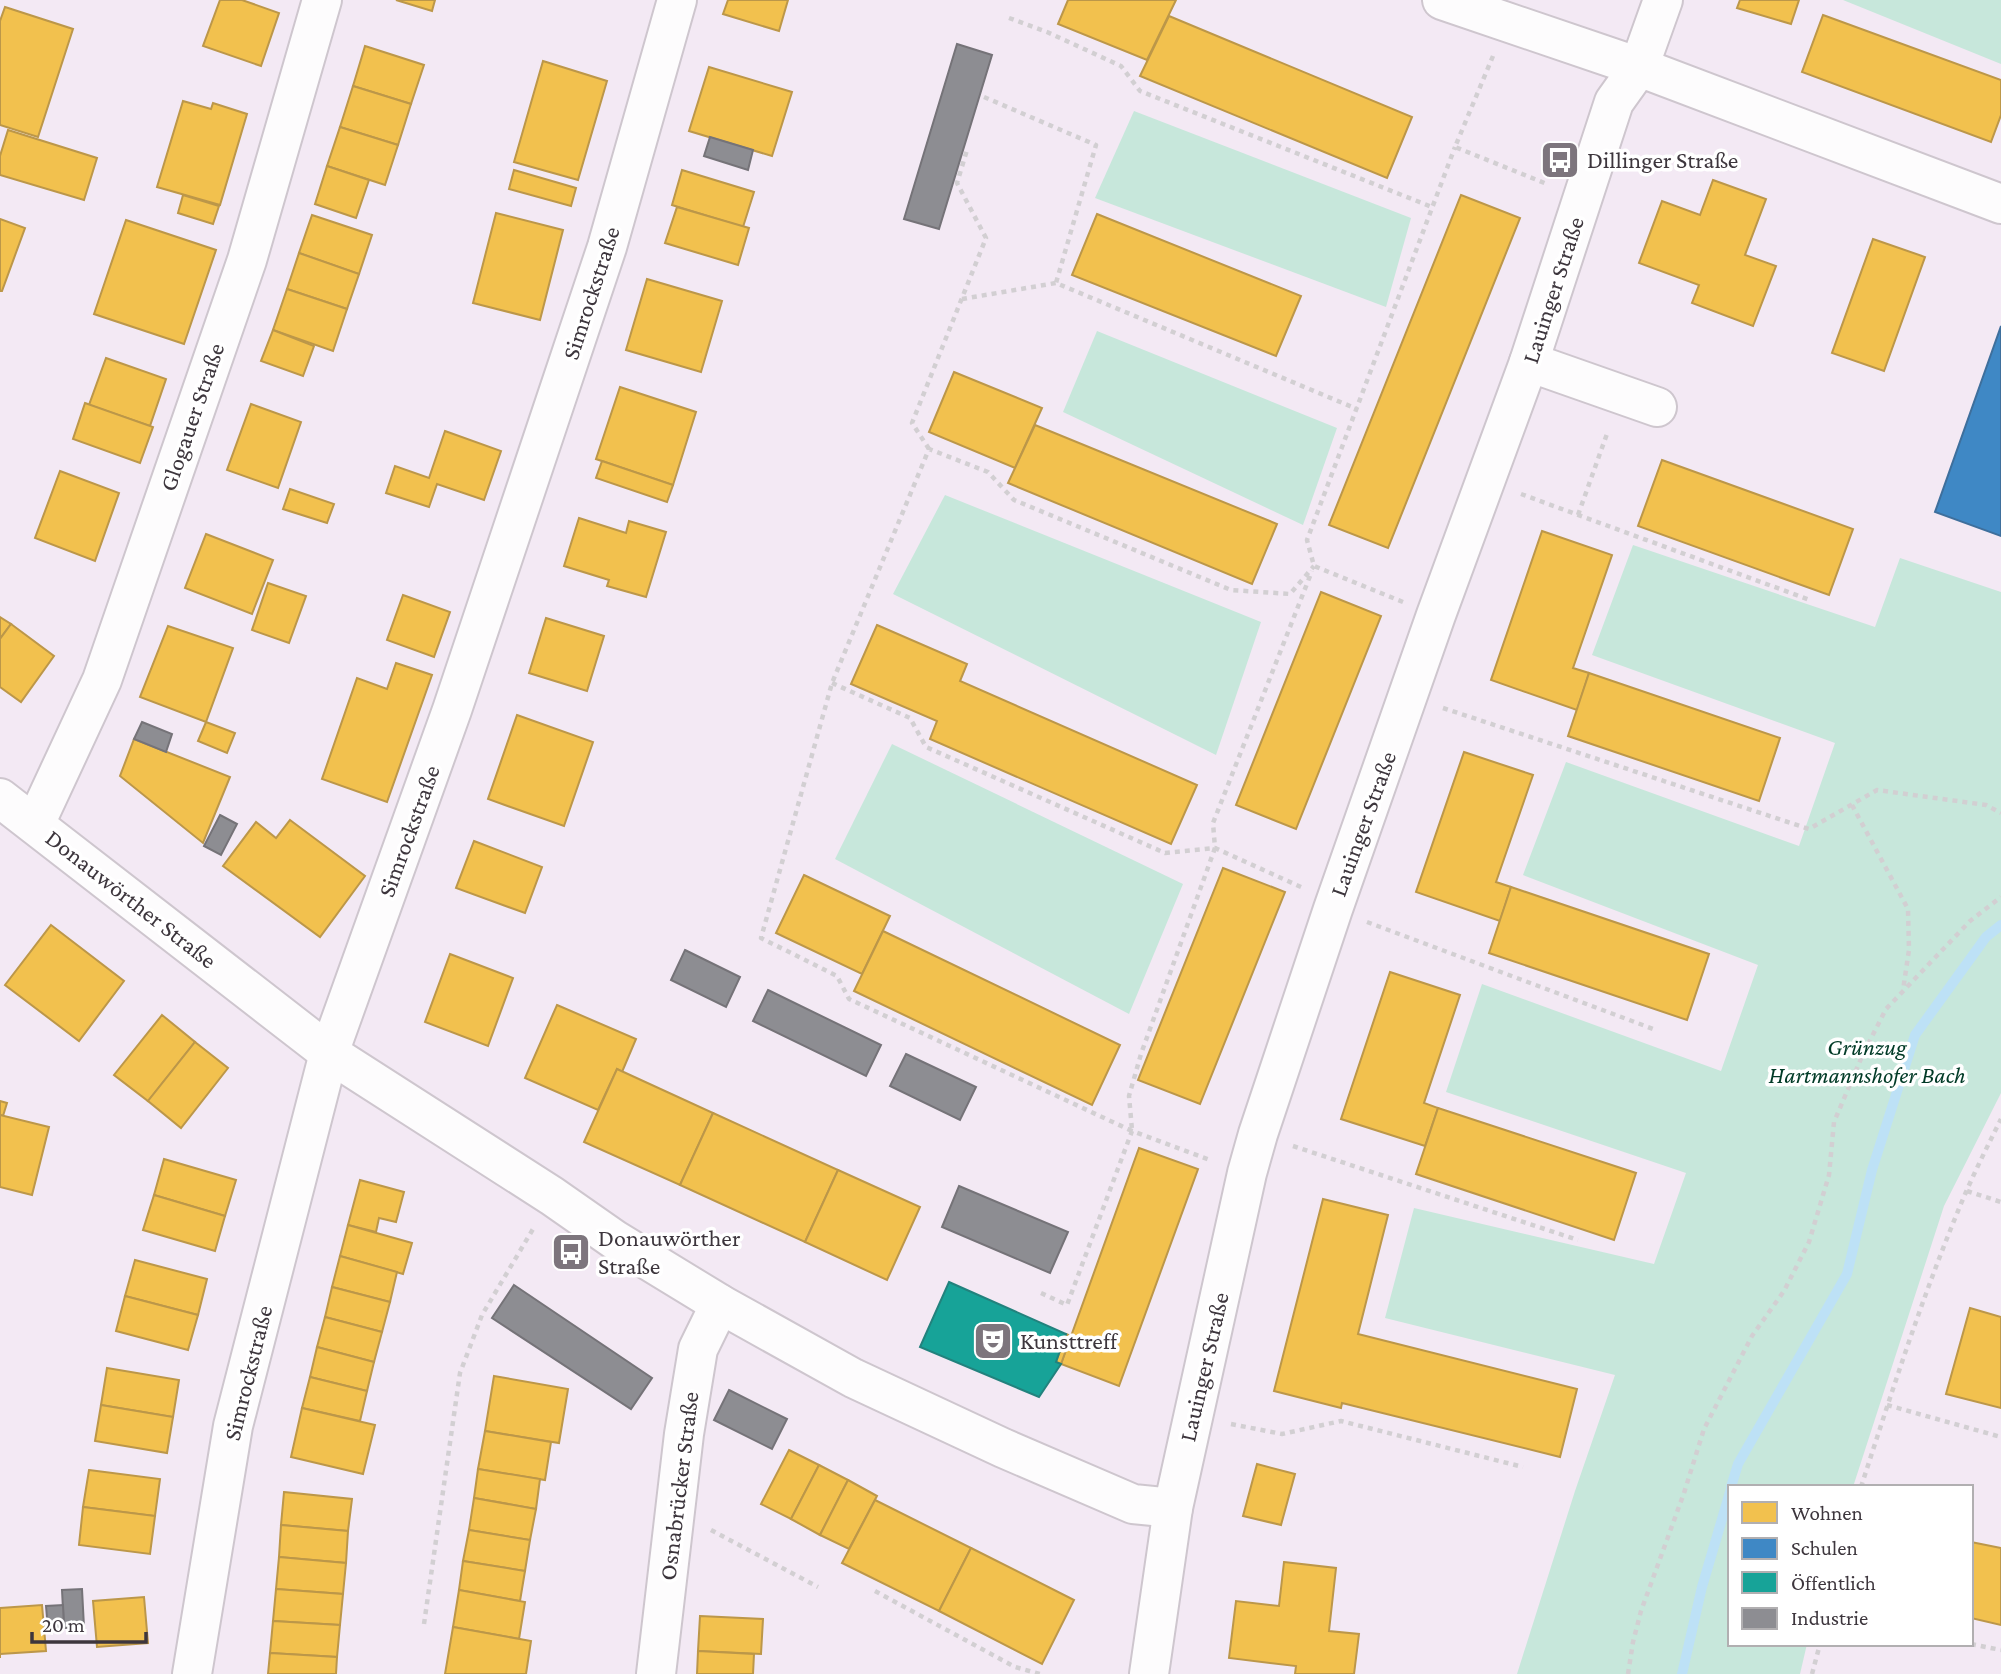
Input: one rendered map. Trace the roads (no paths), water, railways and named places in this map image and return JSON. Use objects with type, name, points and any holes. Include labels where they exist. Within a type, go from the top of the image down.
[{"type":"street","name":"Glogauer Straße","points":[[35,824],[102,680],[247,260],[322,0]]},
{"type":"street","name":"Simrockstraße","points":[[192,1674],[233,1426],[329,1053],[452,710],[607,247],[677,0]]},
{"type":"street","points":[[1442,0],[1639,67],[2001,204]]},
{"type":"street","name":"Lauinger Straße","points":[[1149,1674],[1173,1508],[1258,1134],[1436,615],[1529,362],[1614,102],[1639,67],[1663,0]]},
{"type":"street","points":[[1529,362],[1657,407]]},
{"type":"street","name":"Donauwörther Straße","points":[[0,798],[329,1053],[552,1196],[615,1240],[720,1304],[853,1378],[1003,1448],[1133,1504],[1173,1508]]},
{"type":"street","name":"Osnabrücker Straße","points":[[656,1674],[684,1434],[698,1349],[720,1304]]},
{"type":"waterway","points":[[1732,1485],[1738,1464],[1847,1274],[1872,1170],[1915,1035],[1986,937],[2001,925]]},
{"type":"waterway","points":[[1682,1674],[1702,1587],[1728,1499]]},
{"type":"place","name":"Dillinger Straße","points":[[1560,160]]},
{"type":"place","name":"Donauwörther Straße","points":[[571,1252]]},
{"type":"place","name":"Kunsttreff","points":[[993,1341]]},
{"type":"park label","name":"Grünzug Hartmannshofer Bach","points":[[1867,1061]]}]
